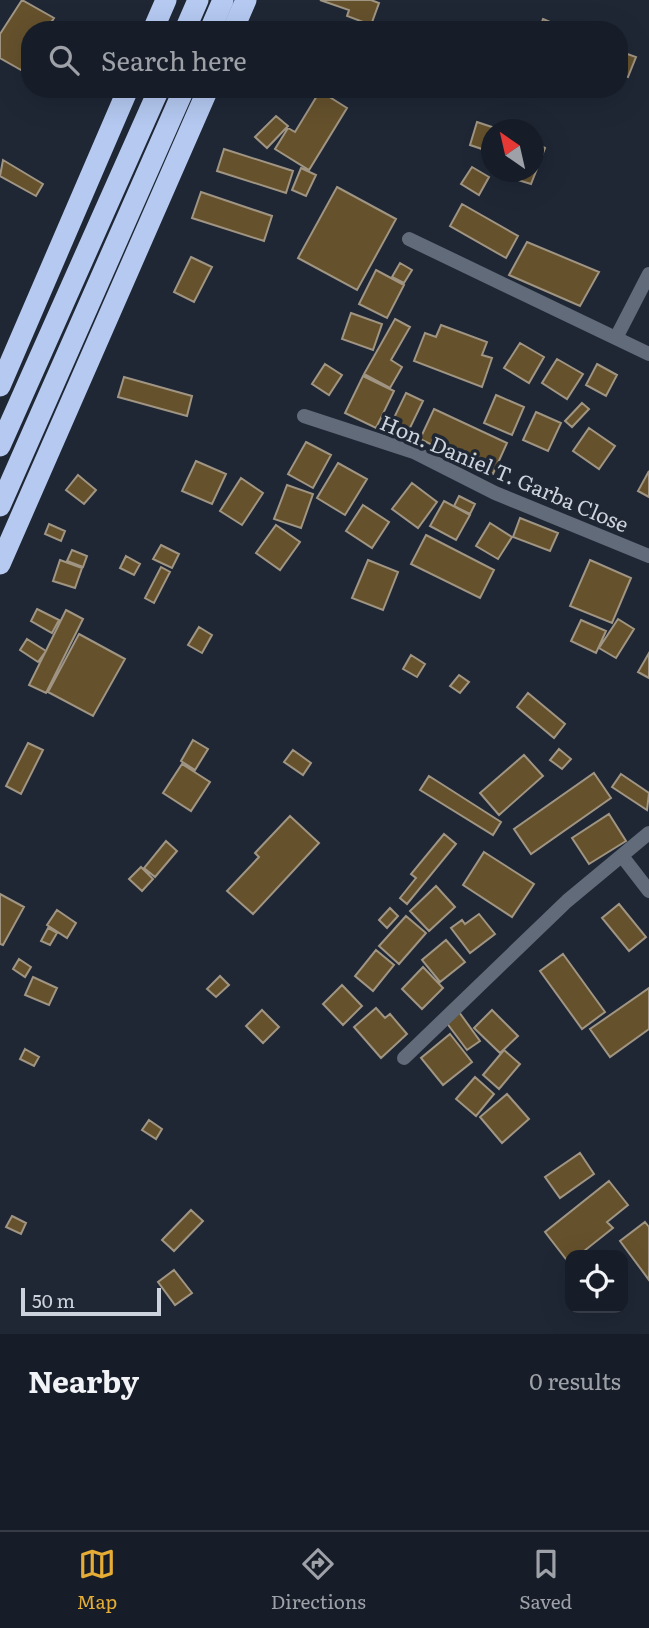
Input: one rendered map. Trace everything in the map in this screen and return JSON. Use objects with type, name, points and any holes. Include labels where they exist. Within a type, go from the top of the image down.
[{"type":"highway","points":[[157,21],[166,0]]},
{"type":"highway","points":[[189,21],[198,0]]},
{"type":"highway","points":[[214,21],[223,0]]},
{"type":"highway","points":[[237,21],[246,0]]},
{"type":"highway","points":[[0,386],[124,98]]},
{"type":"highway","points":[[0,446],[155,98]]},
{"type":"highway","points":[[0,506],[180,98]]},
{"type":"highway","points":[[0,564],[204,98]]},
{"type":"street","points":[[409,239],[649,354]]},
{"type":"street","points":[[616,338],[649,274]]},
{"type":"street","name":"Hon. Daniel T. Garba Close","points":[[304,416],[414,452],[495,493],[649,556]]},
{"type":"street","points":[[404,1058],[567,901],[649,833]]},
{"type":"street","points":[[622,856],[649,891]]},
{"type":"building","points":[[22,0],[54,18],[52,21],[21,21],[21,70],[0,58],[0,34]]},
{"type":"building","points":[[320,0],[371,0],[379,3],[372,21],[360,21],[347,16],[349,10]]},
{"type":"building","points":[[628,54],[636,57],[628,77]]},
{"type":"building","points":[[316,98],[331,98],[347,108],[309,170],[275,149],[288,128],[295,132]]},
{"type":"building","points":[[276,116],[288,126],[267,148],[255,137]]},
{"type":"building","points":[[477,122],[481,123],[481,149],[470,145]]},
{"type":"building","points":[[224,149],[293,171],[286,193],[217,171]]},
{"type":"building","points":[[3,160],[43,184],[36,196],[0,176]]},
{"type":"building","points":[[472,167],[481,172],[481,182],[486,182],[479,195],[461,184]]},
{"type":"building","points":[[301,168],[316,175],[306,196],[292,190]]},
{"type":"building","points":[[337,187],[396,219],[357,290],[298,258]]},
{"type":"building","points":[[201,192],[272,216],[264,241],[192,218]]},
{"type":"building","points":[[462,204],[518,236],[506,258],[450,226]]},
{"type":"building","points":[[527,242],[599,272],[580,306],[509,275]]},
{"type":"building","points":[[191,257],[212,267],[194,302],[174,292]]},
{"type":"building","points":[[400,263],[412,270],[404,283],[392,277]]},
{"type":"building","points":[[376,270],[404,285],[387,318],[359,304]]},
{"type":"building","points":[[351,313],[382,324],[373,350],[342,339]]},
{"type":"building","points":[[395,319],[410,327],[391,360],[402,367],[390,388],[364,374]]},
{"type":"building","points":[[441,325],[487,342],[482,355],[492,358],[482,387],[414,361],[425,333],[436,337]]},
{"type":"building","points":[[520,343],[544,357],[529,383],[504,368]]},
{"type":"building","points":[[557,359],[583,374],[567,399],[542,383]]},
{"type":"building","points":[[325,364],[342,375],[329,395],[312,384]]},
{"type":"building","points":[[597,364],[617,375],[606,396],[586,385]]},
{"type":"building","points":[[363,376],[394,391],[376,428],[345,413]]},
{"type":"building","points":[[124,377],[192,396],[187,416],[118,397]]},
{"type":"building","points":[[406,393],[423,401],[408,432],[391,424]]},
{"type":"building","points":[[496,395],[524,407],[512,435],[484,423]]},
{"type":"building","points":[[582,403],[589,409],[572,427],[565,421]]},
{"type":"building","points":[[434,409],[507,443],[493,474],[420,439]]},
{"type":"building","points":[[536,412],[561,423],[548,451],[523,440]]},
{"type":"building","points":[[589,428],[615,446],[599,469],[573,451]]},
{"type":"building","points":[[306,442],[331,455],[313,488],[288,474]]},
{"type":"building","points":[[196,461],[226,474],[212,504],[182,491]]},
{"type":"building","points":[[338,463],[367,479],[345,515],[317,498]]},
{"type":"building","points":[[649,471],[649,497],[638,491]]},
{"type":"building","points":[[78,475],[96,490],[84,504],[66,490]]},
{"type":"building","points":[[241,478],[263,493],[242,525],[220,511]]},
{"type":"building","points":[[412,483],[437,502],[418,528],[392,509]]},
{"type":"building","points":[[287,485],[313,494],[301,528],[274,519]]},
{"type":"building","points":[[459,496],[475,504],[470,514],[454,506]]},
{"type":"building","points":[[444,501],[470,515],[456,540],[430,526]]},
{"type":"building","points":[[363,505],[389,522],[372,548],[346,531]]},
{"type":"building","points":[[520,518],[558,533],[550,551],[513,537]]},
{"type":"building","points":[[490,523],[512,537],[498,559],[476,546]]},
{"type":"building","points":[[49,524],[65,531],[61,541],[45,534]]},
{"type":"building","points":[[276,525],[300,542],[280,570],[256,553]]},
{"type":"building","points":[[426,535],[494,570],[480,598],[411,564]]},
{"type":"building","points":[[161,545],[179,554],[172,568],[153,559]]},
{"type":"building","points":[[72,550],[87,556],[83,567],[67,561]]},
{"type":"building","points":[[126,556],[140,564],[134,575],[120,568]]},
{"type":"building","points":[[60,560],[82,568],[75,588],[53,581]]},
{"type":"building","points":[[368,560],[398,572],[383,610],[352,598]]},
{"type":"building","points":[[590,560],[631,578],[612,623],[570,606]]},
{"type":"building","points":[[161,567],[170,572],[154,603],[145,598]]},
{"type":"building","points":[[37,609],[59,620],[52,633],[31,621]]},
{"type":"building","points":[[66,610],[83,619],[46,693],[29,685]]},
{"type":"building","points":[[618,619],[634,629],[616,658],[599,648]]},
{"type":"building","points":[[581,620],[606,631],[596,653],[571,641]]},
{"type":"building","points":[[199,627],[212,635],[202,653],[188,645]]},
{"type":"building","points":[[79,634],[125,659],[93,716],[48,692]]},
{"type":"building","points":[[27,639],[46,651],[38,662],[20,650]]},
{"type":"building","points":[[649,653],[649,678],[638,672]]},
{"type":"building","points":[[411,655],[425,664],[417,677],[403,669]]},
{"type":"building","points":[[459,675],[469,682],[460,693],[450,686]]},
{"type":"building","points":[[528,693],[565,724],[554,738],[517,707]]},
{"type":"building","points":[[193,740],[208,749],[195,770],[181,761]]},
{"type":"building","points":[[28,743],[43,750],[21,794],[6,786]]},
{"type":"building","points":[[559,749],[571,759],[562,769],[550,760]]},
{"type":"building","points":[[293,750],[311,763],[303,775],[284,762]]},
{"type":"building","points":[[524,755],[543,776],[499,815],[480,793]]},
{"type":"building","points":[[182,764],[210,782],[191,811],[163,793]]},
{"type":"building","points":[[594,773],[611,798],[531,854],[514,829]]},
{"type":"building","points":[[621,774],[649,793],[647,810],[612,787]]},
{"type":"building","points":[[429,776],[501,822],[493,835],[420,790]]},
{"type":"building","points":[[609,814],[626,841],[589,864],[572,838]]},
{"type":"building","points":[[290,816],[319,843],[253,914],[227,891],[259,857],[255,853]]},
{"type":"building","points":[[444,834],[456,844],[407,904],[400,898],[416,878],[411,874]]},
{"type":"building","points":[[166,841],[177,851],[155,877],[144,868]]},
{"type":"building","points":[[484,852],[534,884],[512,917],[463,885]]},
{"type":"building","points":[[141,867],[153,879],[142,891],[129,879]]},
{"type":"building","points":[[436,886],[455,907],[429,931],[410,911]]},
{"type":"building","points":[[0,894],[24,907],[3,945],[0,944]]},
{"type":"building","points":[[619,904],[646,937],[629,951],[602,918]]},
{"type":"building","points":[[390,908],[398,916],[387,928],[379,920]]},
{"type":"building","points":[[57,910],[76,923],[67,938],[47,925]]},
{"type":"building","points":[[479,914],[495,934],[470,953],[451,928],[462,920],[465,924]]},
{"type":"building","points":[[406,916],[426,933],[399,964],[379,946]]},
{"type":"building","points":[[48,928],[57,933],[50,945],[41,941]]},
{"type":"building","points":[[446,940],[465,962],[440,982],[422,960]]},
{"type":"building","points":[[376,950],[394,965],[373,991],[355,976]]},
{"type":"building","points":[[563,954],[605,1012],[582,1029],[540,971]]},
{"type":"building","points":[[19,959],[31,967],[25,977],[13,969]]},
{"type":"building","points":[[423,967],[443,988],[422,1009],[402,989]]},
{"type":"building","points":[[220,976],[229,985],[216,997],[207,989]]},
{"type":"building","points":[[33,977],[57,988],[49,1005],[25,995]]},
{"type":"building","points":[[342,985],[362,1006],[343,1025],[323,1004]]},
{"type":"building","points":[[649,988],[649,1029],[610,1057],[590,1029]]},
{"type":"building","points":[[376,1008],[385,1018],[390,1014],[407,1034],[381,1058],[354,1027]]},
{"type":"building","points":[[262,1010],[279,1027],[263,1043],[246,1026]]},
{"type":"building","points":[[492,1010],[518,1036],[500,1053],[474,1028]]},
{"type":"building","points":[[459,1012],[480,1041],[467,1050],[446,1022]]},
{"type":"building","points":[[450,1034],[472,1062],[443,1085],[421,1058]]},
{"type":"building","points":[[25,1049],[39,1057],[34,1066],[20,1059]]},
{"type":"building","points":[[504,1050],[520,1064],[499,1089],[483,1075]]},
{"type":"building","points":[[475,1077],[494,1094],[476,1116],[456,1099]]},
{"type":"building","points":[[507,1094],[529,1119],[502,1143],[480,1117]]},
{"type":"building","points":[[149,1120],[162,1129],[156,1139],[142,1130]]},
{"type":"building","points":[[580,1153],[594,1174],[560,1198],[545,1177]]},
{"type":"building","points":[[609,1181],[628,1205],[607,1222],[613,1228],[585,1250],[565,1250],[565,1258],[545,1232]]},
{"type":"building","points":[[191,1210],[203,1221],[174,1251],[162,1240]]},
{"type":"building","points":[[12,1216],[26,1223],[21,1234],[6,1227]]},
{"type":"building","points":[[645,1222],[649,1227],[649,1280],[628,1250],[620,1241]]},
{"type":"building","points":[[174,1270],[192,1293],[175,1305],[158,1282]]}]
